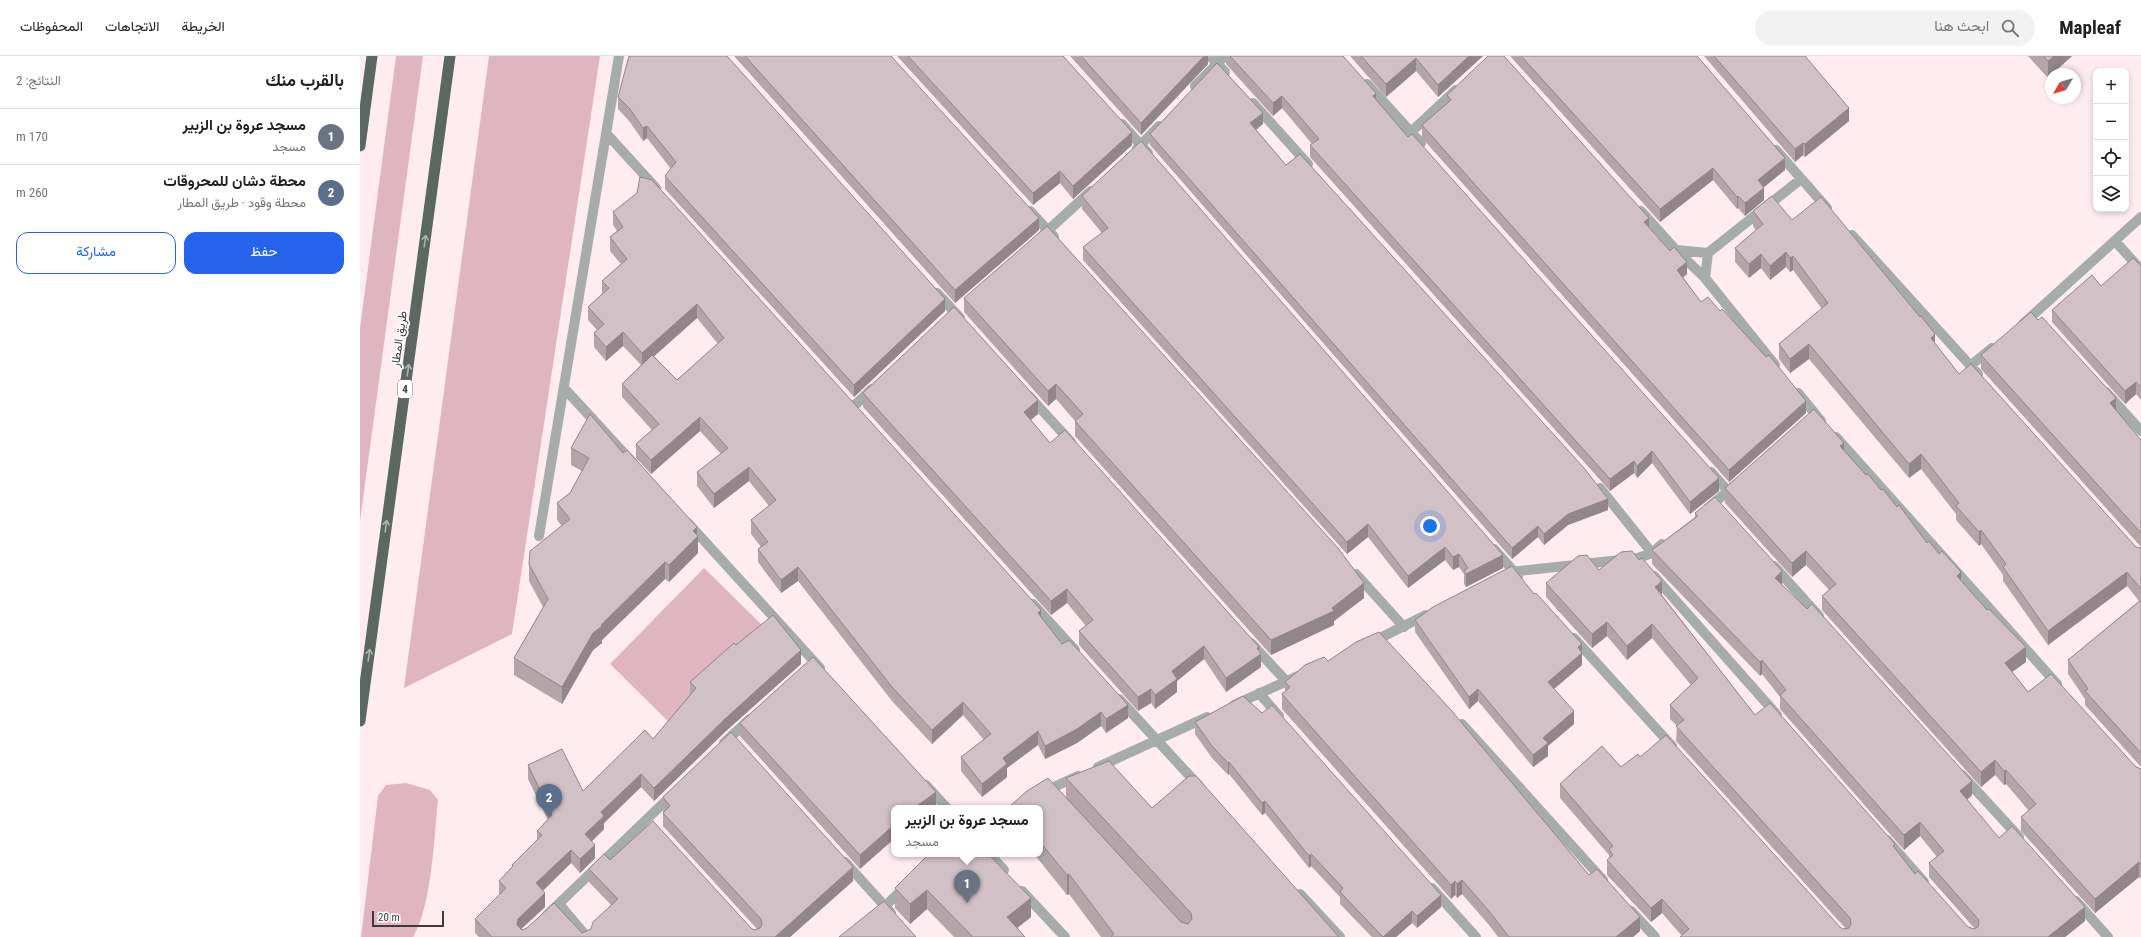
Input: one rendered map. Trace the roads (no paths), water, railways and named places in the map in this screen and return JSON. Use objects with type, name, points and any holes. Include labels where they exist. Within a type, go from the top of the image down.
[{"type":"highway","points":[[360,146],[372,56]]},
{"type":"highway","name":"طريق المطار","points":[[360,721],[450,56]]},
{"type":"street","points":[[539,536],[619,56]]},
{"type":"street","points":[[1190,92],[1217,58],[1233,80]]},
{"type":"street","points":[[1357,74],[1426,150]]},
{"type":"street","points":[[1411,132],[1463,83]]},
{"type":"street","points":[[1248,98],[1318,174]]},
{"type":"street","points":[[1130,156],[1168,116]]},
{"type":"street","points":[[1116,117],[1157,163]]},
{"type":"street","points":[[606,133],[664,197]]},
{"type":"street","points":[[1771,144],[1833,214]]},
{"type":"street","points":[[1676,250],[1708,253],[1802,179]]},
{"type":"street","points":[[1036,241],[1100,183]]},
{"type":"street","points":[[1022,202],[1059,242]]},
{"type":"street","points":[[1634,203],[1676,250],[1705,278],[1780,371]]},
{"type":"street","points":[[2012,333],[2039,317],[2141,217]]},
{"type":"street","points":[[1844,226],[1985,383]]},
{"type":"street","points":[[2115,241],[2141,270]]},
{"type":"street","points":[[1705,278],[1708,253]]},
{"type":"street","points":[[928,282],[965,324]]},
{"type":"street","points":[[1970,366],[2000,342]]},
{"type":"street","points":[[854,406],[882,380]]},
{"type":"street","points":[[1790,383],[1812,416],[2062,689]]},
{"type":"street","points":[[2099,384],[2141,431]]},
{"type":"street","points":[[564,388],[638,469]]},
{"type":"street","points":[[1023,388],[1080,453]]},
{"type":"street","points":[[1702,461],[1728,491]]},
{"type":"street","points":[[1698,516],[1719,505],[1728,491],[1746,476]]},
{"type":"street","points":[[1594,480],[1652,552]]},
{"type":"street","points":[[681,516],[811,663],[830,678]]},
{"type":"street","points":[[1644,564],[1652,552],[1669,539]]},
{"type":"street","points":[[1486,540],[1523,582]]},
{"type":"street","points":[[1769,561],[1827,625]]},
{"type":"street","points":[[1499,577],[1512,570],[1644,564]]},
{"type":"street","points":[[1644,564],[1785,724]]},
{"type":"street","points":[[1351,568],[1404,627]]},
{"type":"street","points":[[1023,593],[1082,658]]},
{"type":"street","points":[[1362,646],[1386,640],[1404,627],[1438,609]]},
{"type":"street","points":[[1566,629],[1679,754]]},
{"type":"street","points":[[1244,634],[1286,681]]},
{"type":"street","points":[[1032,797],[1052,792],[1088,771],[1307,672]]},
{"type":"street","points":[[1113,693],[1204,792]]},
{"type":"street","points":[[1259,694],[1285,723]]},
{"type":"street","points":[[714,753],[733,739],[758,711]]},
{"type":"street","points":[[1458,719],[1612,890]]},
{"type":"street","points":[[1955,766],[2024,843]]},
{"type":"street","points":[[920,779],[944,805]]},
{"type":"street","points":[[538,923],[650,822],[681,786]]},
{"type":"street","points":[[1879,830],[1931,890]]},
{"type":"street","points":[[837,854],[899,922]]},
{"type":"street","points":[[992,857],[1064,937]]},
{"type":"street","points":[[1423,878],[1476,937]]},
{"type":"street","points":[[873,917],[912,880]]},
{"type":"street","points":[[1292,885],[1340,937]]},
{"type":"street","points":[[2071,896],[2108,937]]},
{"type":"street","points":[[1623,902],[1655,937]]},
{"type":"street","points":[[559,904],[587,937]]},
{"type":"place","name":"محطة دشان للمحروقات","points":[[549,817]]},
{"type":"place","name":"مسجد عروة بن الزبير","points":[[967,903]]}]
